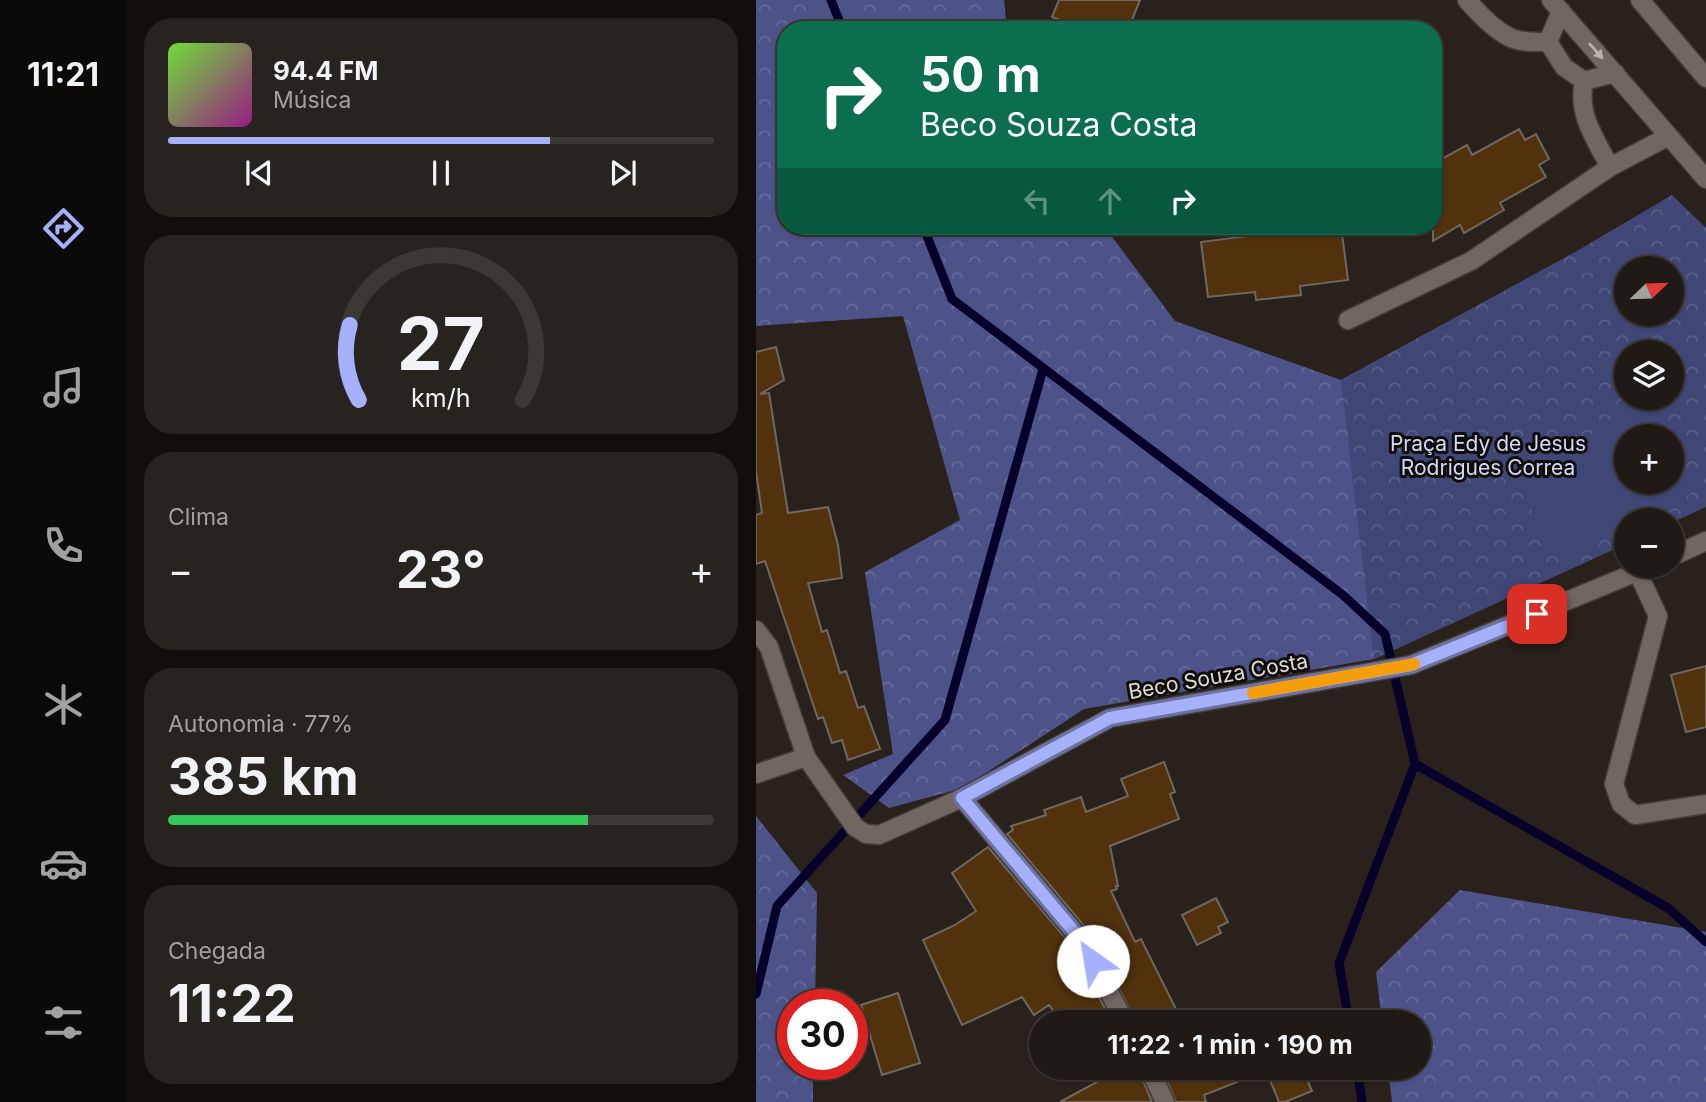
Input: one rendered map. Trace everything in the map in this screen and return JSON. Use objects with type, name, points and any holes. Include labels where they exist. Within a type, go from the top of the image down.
[{"type":"street","points":[[1467,0],[1474,9],[1510,38],[1527,42],[1548,42]]},
{"type":"street","points":[[1640,0],[1706,78]]},
{"type":"street","points":[[1556,6],[1548,42],[1564,67],[1584,82]]},
{"type":"street","points":[[1556,6],[1706,179]]},
{"type":"street","points":[[1584,82],[1615,73]]},
{"type":"street","points":[[1584,82],[1582,107],[1589,129],[1610,166]]},
{"type":"street","points":[[1348,320],[1471,261],[1610,166],[1669,136]]},
{"type":"street","points":[[1684,551],[1706,541]]},
{"type":"street","name":"Beco Souza Costa","points":[[756,630],[769,647],[806,757],[855,827],[866,834],[880,835],[962,798],[1110,718],[1411,665],[1624,578]]},
{"type":"street","points":[[1648,578],[1658,616],[1614,784],[1621,804],[1635,815],[1706,804]]},
{"type":"street","points":[[756,774],[806,757]]},
{"type":"street","points":[[962,798],[1082,941],[1119,1010]]},
{"type":"street","points":[[1155,1080],[1165,1102]]},
{"type":"green space","points":[[756,0],[1004,0],[1006,21],[777,21],[777,235],[1111,235],[1175,321],[1341,380],[1570,255],[1539,583],[1374,659],[1084,709],[963,788],[889,808],[843,775],[893,754],[865,572],[960,520],[903,316],[756,326]]},
{"type":"green space","name":"Praça Edy de Jesus Rodrigues Correa","points":[[1672,195],[1706,228],[1706,507],[1684,517],[1684,508],[1614,508],[1614,549],[1374,659],[1341,381],[1570,255]]},
{"type":"green space","points":[[1645,410],[1653,410],[1660,424],[1614,424]]},
{"type":"green space","points":[[1614,424],[1614,494],[1684,494],[1684,479],[1691,494],[1660,508],[1614,508],[1614,529],[1553,557],[1513,470]]},
{"type":"green space","points":[[756,816],[817,893],[815,989],[777,989],[777,1080],[813,1080],[813,1102],[756,1102]]},
{"type":"green space","points":[[1460,890],[1706,932],[1706,1102],[1392,1102],[1389,1080],[1431,1080],[1431,1010],[1381,1010],[1376,972]]},
{"type":"building","points":[[1059,0],[1140,0],[1132,21],[1063,21],[1052,17]]},
{"type":"building","points":[[1519,129],[1525,140],[1536,134],[1549,159],[1539,165],[1546,177],[1500,203],[1504,210],[1464,233],[1460,225],[1433,241],[1433,235],[1442,235],[1442,159],[1467,145],[1472,155]]},
{"type":"building","points":[[1342,235],[1348,280],[1300,286],[1301,295],[1256,300],[1255,292],[1208,297],[1201,242],[1248,236]]},
{"type":"building","points":[[776,347],[784,380],[760,394],[769,393],[788,513],[828,507],[838,545],[842,578],[808,583],[822,632],[827,630],[840,673],[846,671],[858,708],[864,706],[880,749],[848,760],[842,740],[832,743],[823,717],[818,719],[765,561],[756,564],[756,515],[762,513],[756,472],[756,352]]},
{"type":"building","points":[[1706,666],[1706,727],[1686,732],[1671,675]]},
{"type":"building","points":[[1164,762],[1175,792],[1170,794],[1179,819],[1110,846],[1118,886],[1111,891],[1135,942],[1141,939],[1176,1010],[1130,1010],[1091,934],[1007,834],[1013,830],[1011,826],[1046,815],[1044,810],[1081,797],[1086,812],[1128,796],[1121,779]]},
{"type":"building","points":[[988,847],[1073,947],[1106,1010],[1053,1010],[1049,1005],[1042,1010],[1031,1010],[1022,997],[962,1025],[923,940],[955,925],[976,911],[952,873]]},
{"type":"building","points":[[1216,898],[1228,922],[1218,927],[1221,933],[1197,945],[1182,915]]},
{"type":"building","points":[[898,993],[920,1063],[882,1075],[868,1028],[868,1003]]},
{"type":"building","points":[[1095,1080],[1143,1080],[1152,1102],[1060,1102],[1097,1082]]},
{"type":"building","points":[[1166,1080],[1242,1080],[1204,1095],[1206,1102],[1176,1102]]},
{"type":"building","points":[[1270,1080],[1307,1080],[1312,1091],[1279,1102]]},
{"type":"waterway","points":[[831,0],[839,21]]},
{"type":"waterway","points":[[927,235],[952,299],[1343,595],[1385,634],[1415,764],[1339,963],[1347,1010]]},
{"type":"waterway","points":[[756,994],[777,906],[945,720],[1043,369]]},
{"type":"waterway","points":[[1415,764],[1668,908],[1706,942]]},
{"type":"waterway","points":[[1359,1080],[1362,1102]]},
{"type":"slow traffic","points":[[1253,693],[1414,664]]},
{"type":"route","points":[[1093,961],[1082,941],[962,798],[1110,718],[1411,665],[1537,614]]}]
